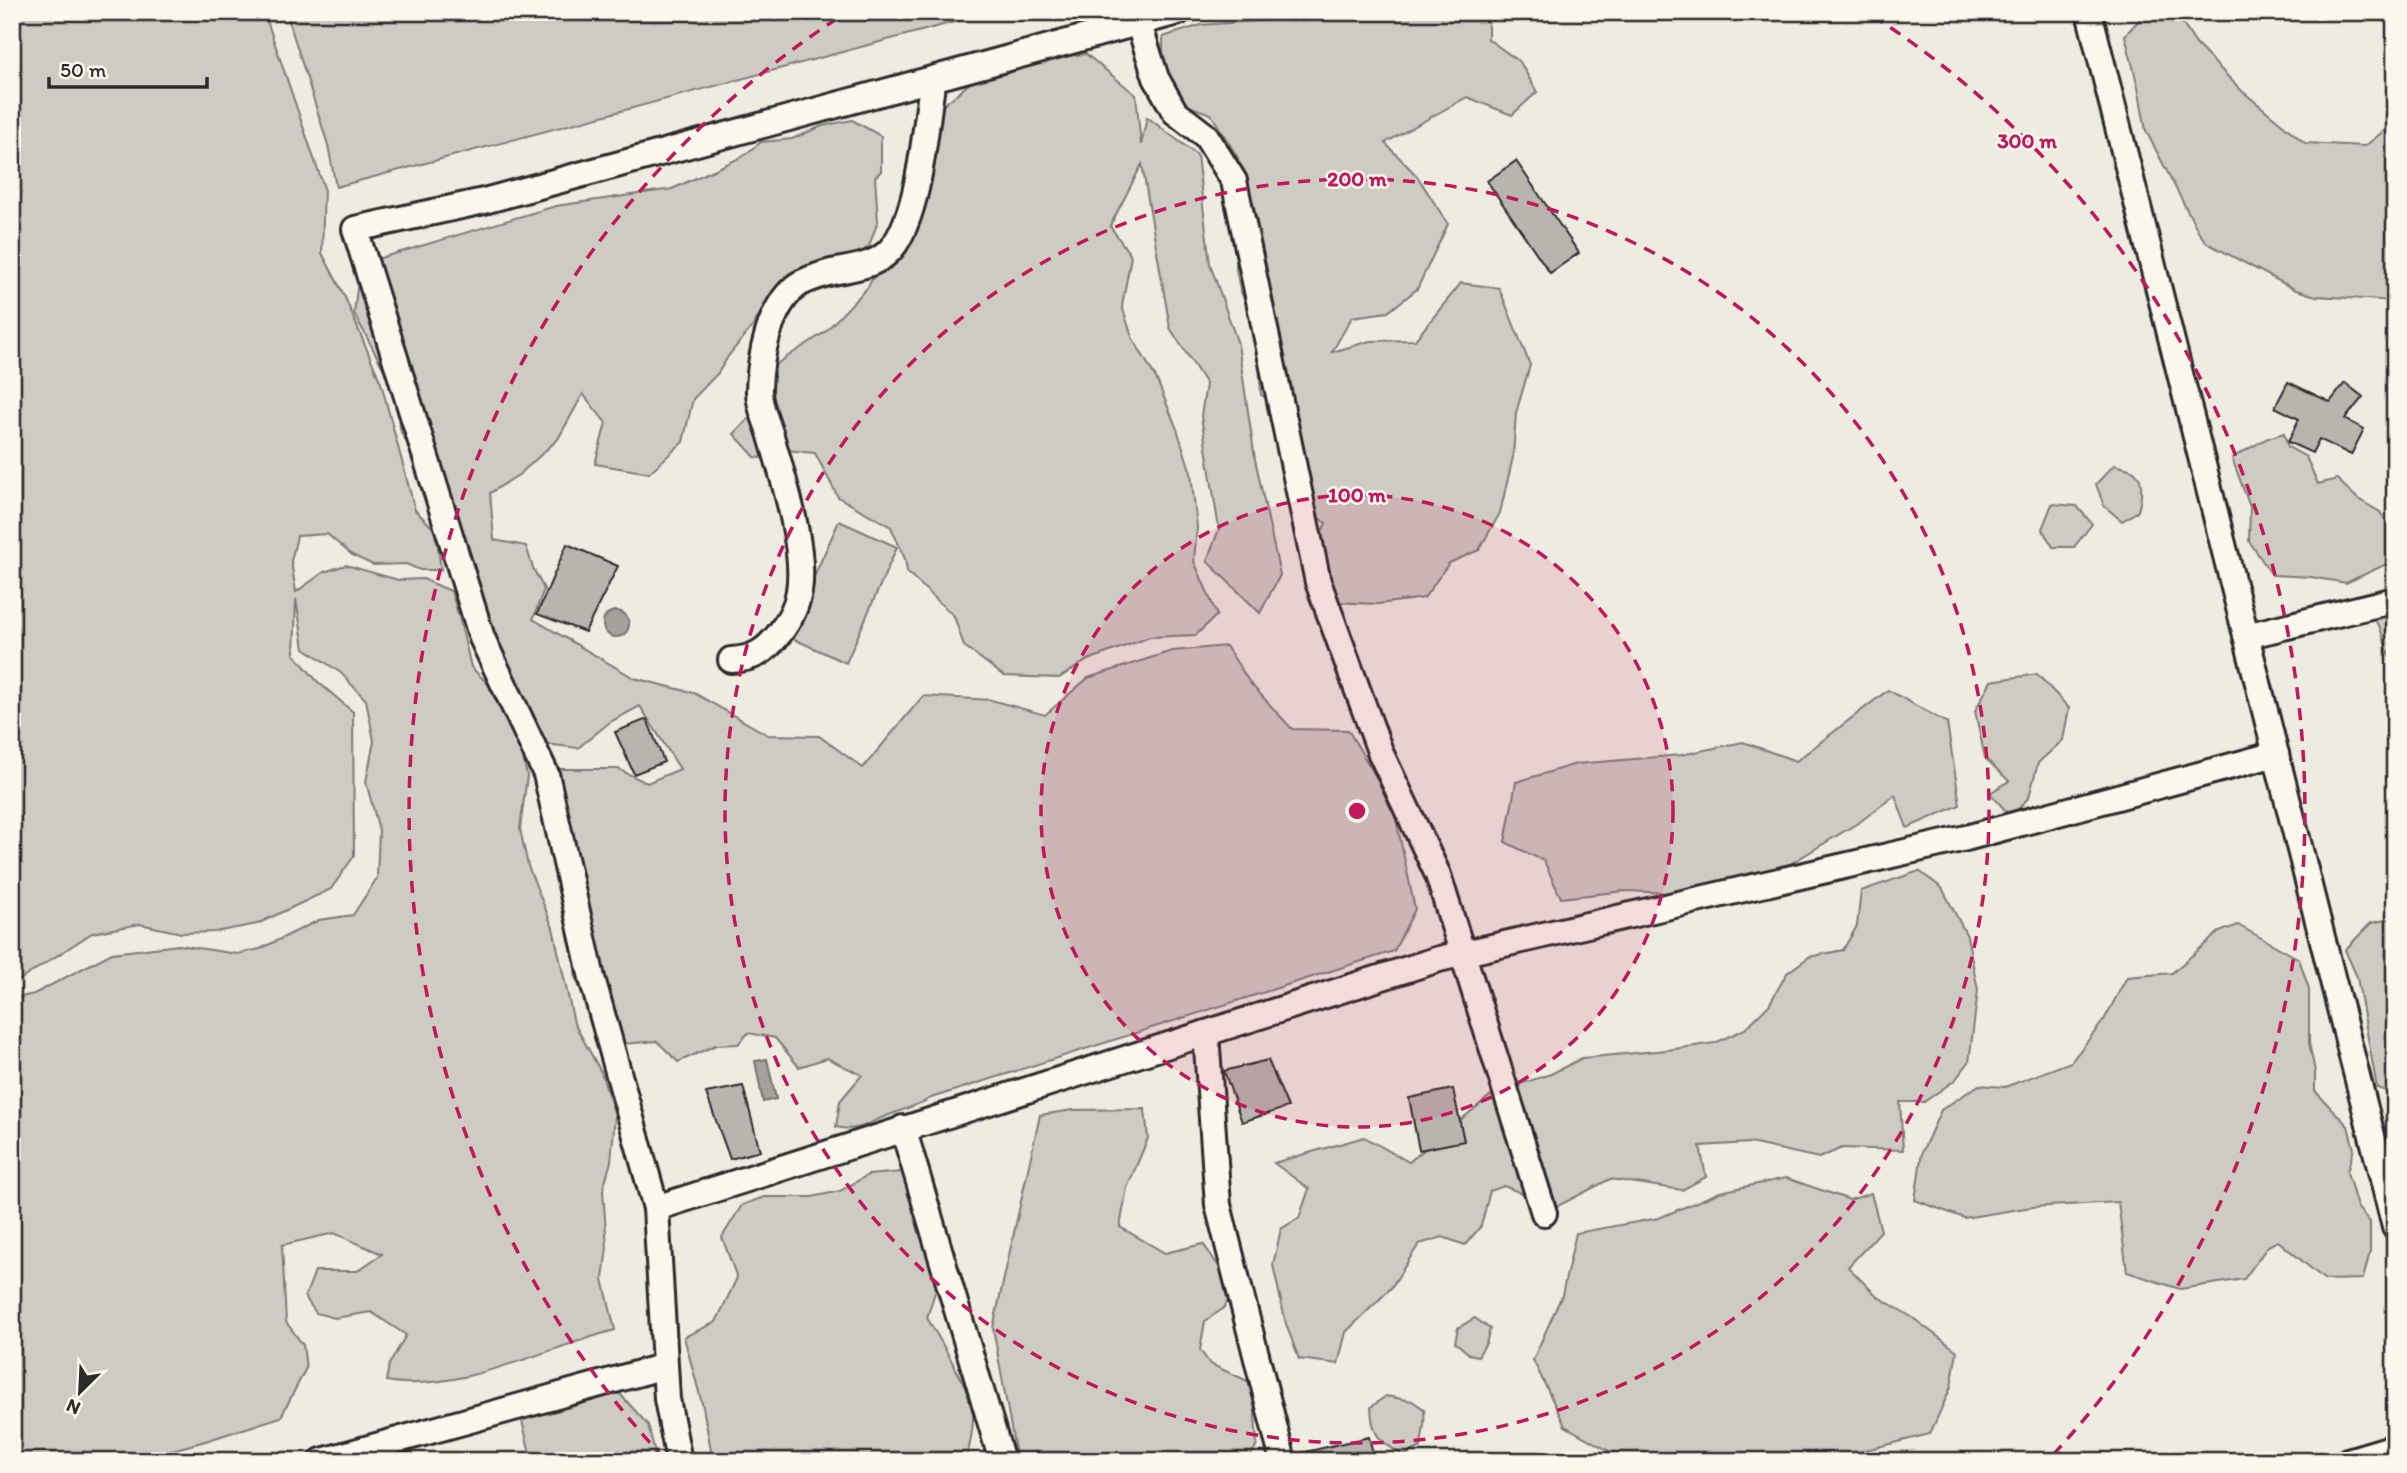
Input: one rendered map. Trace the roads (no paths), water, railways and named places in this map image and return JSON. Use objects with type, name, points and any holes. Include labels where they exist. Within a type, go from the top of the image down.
[{"type":"street","points":[[679,1461],[667,1399],[656,1208],[593,978],[546,774],[482,638],[355,229],[484,201],[1178,12]]},
{"type":"street","points":[[2088,12],[2276,754],[2384,1141],[2395,1227]]},
{"type":"street","points":[[1138,21],[1156,78],[1175,111],[1206,136],[1234,181],[1318,582],[1381,754],[1438,875],[1544,1213]]},
{"type":"street","points":[[731,660],[757,656],[769,647],[791,619],[799,591],[796,537],[758,393],[764,343],[779,309],[796,286],[825,274],[856,269],[877,260],[894,246],[905,224],[915,189],[933,79]]},
{"type":"street","points":[[2246,636],[2395,600]]},
{"type":"street","points":[[656,1208],[1438,959],[1966,838],[2276,754]]},
{"type":"street","points":[[1206,1032],[1218,1205],[1283,1461]]},
{"type":"street","points":[[904,1128],[1002,1461]]},
{"type":"street","points":[[322,1461],[665,1367]]},
{"type":"street","points":[[2347,1461],[2395,1447]]}]
